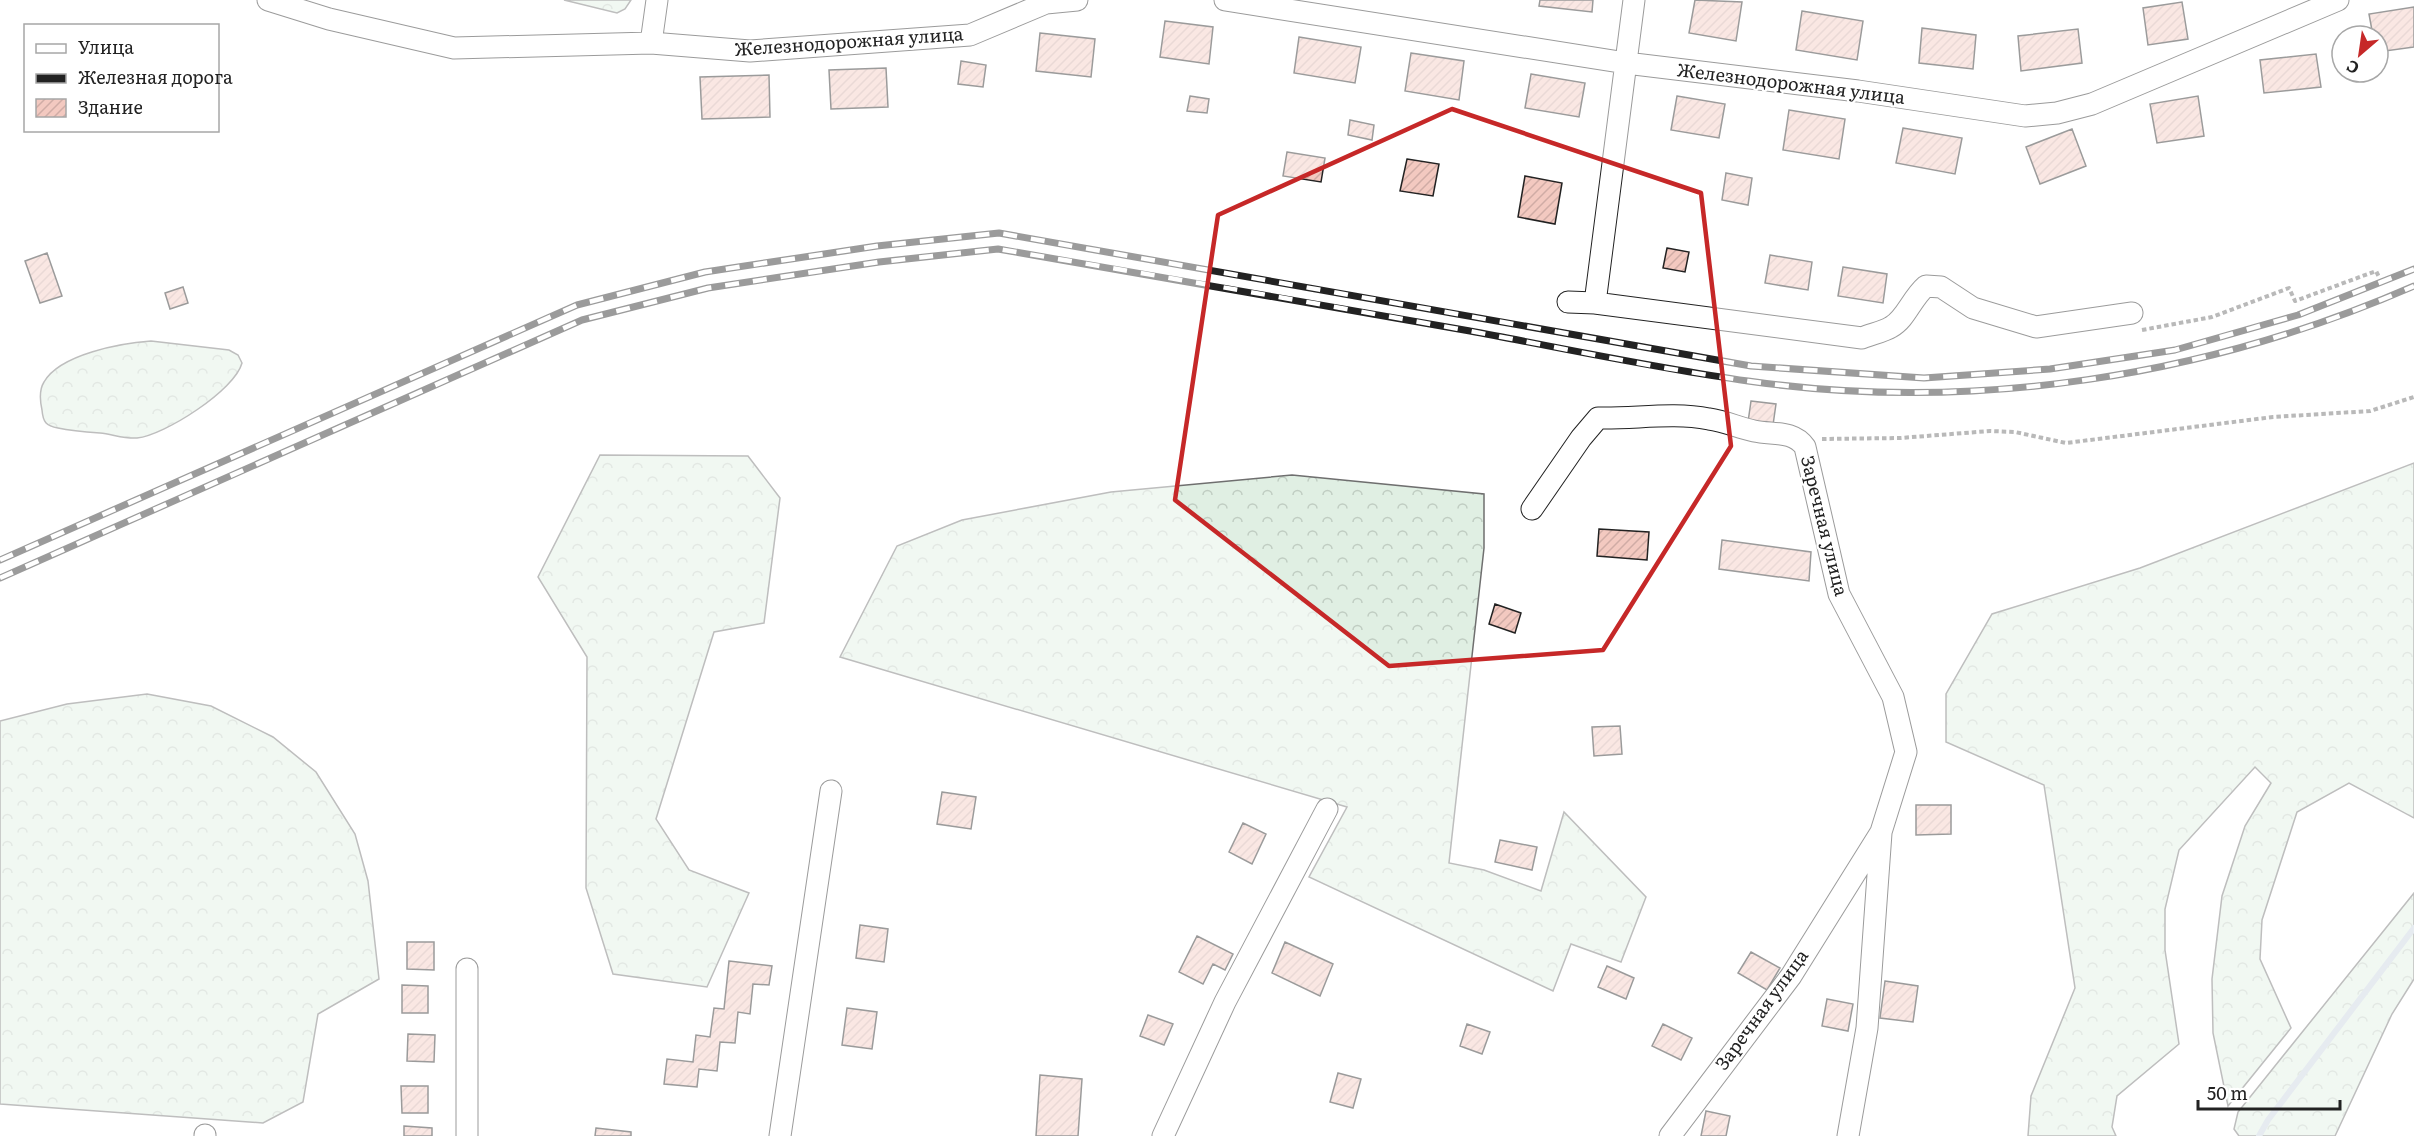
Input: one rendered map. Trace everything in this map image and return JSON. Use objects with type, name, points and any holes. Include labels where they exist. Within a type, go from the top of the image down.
[{"type":"street","name":"Железнодорожная улица","points":[[268,0],[329,19],[454,48],[651,43],[750,51],[970,35],[1046,3],[1077,0]]},
{"type":"street","points":[[651,43],[657,0]]},
{"type":"street","name":"Железнодорожная улица","points":[[1225,0],[1626,63],[1858,91],[2025,116],[2056,113],[2092,104],[2338,0]]},
{"type":"street","points":[[1595,303],[1634,0]]},
{"type":"street","points":[[1569,302],[1595,303],[1862,338],[1891,327],[1905,314],[1913,297],[1926,286],[1941,288],[1973,309],[2036,327],[2132,322]]},
{"type":"street","name":"Заречная улица","points":[[1532,509],[1581,438],[1598,418],[1648,419],[1674,415],[1710,419],[1755,431],[1792,435],[1800,440],[1805,447],[1839,594],[1893,697],[1906,752],[1881,832],[1791,976],[1670,1136]]},
{"type":"street","points":[[780,1136],[831,791]]},
{"type":"street","points":[[1163,1136],[1225,1002],[1327,808]]},
{"type":"street","points":[[1848,1136],[1867,1028],[1881,832]]},
{"type":"street","points":[[467,969],[467,1136]]},
{"type":"path","points":[[2132,322],[2212,317],[2289,288],[2295,301],[2376,271],[2379,276]]},
{"type":"path","points":[[1800,440],[1900,438],[1990,430],[2015,432],[2066,443],[2273,417],[2370,411],[2414,397]]},
{"type":"highlighted area","points":[[1452,109],[1701,193],[1731,446],[1603,650],[1389,666],[1175,500],[1218,215]]},
{"type":"green space","points":[[564,0],[631,0],[625,9],[617,13]]},
{"type":"green space","points":[[151,341],[229,350],[238,355],[242,363],[237,374],[213,398],[181,420],[149,435],[127,438],[63,429],[46,423],[40,399],[42,385],[52,372],[77,357],[109,347]]},
{"type":"green space","points":[[600,455],[748,456],[780,498],[764,623],[714,632],[656,819],[689,870],[749,893],[707,987],[613,974],[586,888],[587,657],[538,577]]},
{"type":"green space","points":[[2414,463],[2414,818],[2349,783],[2297,812],[2262,920],[2260,959],[2291,1028],[2228,1106],[2213,1033],[2212,979],[2222,896],[2245,826],[2271,783],[2255,767],[2179,850],[2165,909],[2165,950],[2179,1044],[2117,1096],[2112,1127],[2116,1136],[2028,1136],[2031,1096],[2075,988],[2044,785],[1946,742],[1946,694],[1992,614],[2140,568]]},
{"type":"green space","points":[[1292,475],[1484,494],[1484,548],[1449,863],[1484,870],[1541,891],[1564,812],[1646,897],[1621,962],[1571,944],[1553,991],[1309,877],[1347,807],[840,657],[897,546],[962,520],[1111,492]]},
{"type":"green space","points":[[147,694],[211,706],[273,737],[316,772],[355,834],[368,881],[379,979],[318,1014],[303,1102],[263,1123],[0,1104],[0,721],[67,704]]},
{"type":"green space","points":[[2414,893],[2414,979],[2392,1014],[2335,1136],[2239,1136],[2234,1129],[2238,1112]]},
{"type":"building","points":[[1540,0],[1593,0],[1592,12],[1539,6]]},
{"type":"building","points":[[1695,0],[1742,2],[1736,41],[1689,33]]},
{"type":"building","points":[[2182,2],[2188,39],[2148,45],[2143,8]]},
{"type":"building","points":[[2414,7],[2414,47],[2390,50],[2390,24],[2371,24],[2369,14]]},
{"type":"building","points":[[1802,11],[1863,21],[1857,60],[1796,50]]},
{"type":"building","points":[[1165,21],[1213,27],[1209,64],[1160,57]]},
{"type":"building","points":[[1922,28],[1976,35],[1973,69],[1919,63]]},
{"type":"building","points":[[2078,29],[2082,63],[2021,71],[2018,36]]},
{"type":"building","points":[[1040,33],[1095,39],[1091,77],[1036,71]]},
{"type":"building","points":[[1299,37],[1361,47],[1355,83],[1294,73]]},
{"type":"building","points":[[1411,53],[1464,61],[1459,100],[1405,91]]},
{"type":"building","points":[[2316,54],[2321,87],[2264,93],[2260,60]]},
{"type":"building","points":[[961,61],[986,65],[983,87],[958,84]]},
{"type":"building","points":[[886,68],[888,107],[831,109],[829,70]]},
{"type":"building","points":[[1531,74],[1585,83],[1579,117],[1525,108]]},
{"type":"building","points":[[769,75],[770,117],[702,119],[700,77]]},
{"type":"building","points":[[1190,96],[1209,99],[1207,113],[1187,111]]},
{"type":"building","points":[[1677,96],[1725,104],[1719,138],[1671,130]]},
{"type":"building","points":[[2198,96],[2204,136],[2157,143],[2150,104]]},
{"type":"building","points":[[1789,110],[1845,119],[1839,159],[1783,150]]},
{"type":"building","points":[[1350,120],[1374,125],[1372,140],[1348,135]]},
{"type":"building","points":[[1903,128],[1962,138],[1955,174],[1896,163]]},
{"type":"building","points":[[2072,129],[2086,166],[2040,184],[2026,147]]},
{"type":"building","points":[[1287,152],[1325,158],[1321,182],[1283,176]]},
{"type":"building","points":[[1407,159],[1439,164],[1433,196],[1400,191]]},
{"type":"building","points":[[1726,173],[1752,178],[1748,205],[1722,200]]},
{"type":"building","points":[[1525,176],[1562,183],[1555,224],[1518,217]]},
{"type":"building","points":[[1667,248],[1689,252],[1685,272],[1663,268]]},
{"type":"building","points":[[47,253],[62,296],[40,303],[25,261]]},
{"type":"building","points":[[1770,255],[1812,262],[1808,290],[1765,283]]},
{"type":"building","points":[[1843,267],[1887,274],[1883,303],[1838,296]]},
{"type":"building","points":[[183,287],[188,303],[170,309],[165,293]]},
{"type":"building","points":[[1751,401],[1776,404],[1773,425],[1748,422]]},
{"type":"building","points":[[1599,529],[1649,532],[1647,560],[1597,556]]},
{"type":"building","points":[[1722,540],[1811,552],[1809,581],[1719,569]]},
{"type":"building","points":[[1495,604],[1521,613],[1515,633],[1489,624]]},
{"type":"building","points":[[1620,726],[1622,754],[1594,756],[1592,727]]},
{"type":"building","points":[[942,792],[976,797],[971,829],[937,824]]},
{"type":"building","points":[[1916,805],[1951,805],[1951,834],[1916,835]]},
{"type":"building","points":[[1243,823],[1266,834],[1252,864],[1229,852]]},
{"type":"building","points":[[1500,840],[1537,847],[1532,870],[1495,862]]},
{"type":"building","points":[[860,925],[888,929],[884,962],[856,958]]},
{"type":"building","points":[[1197,936],[1233,954],[1225,970],[1213,964],[1203,984],[1179,972]]},
{"type":"building","points":[[407,942],[434,942],[434,970],[407,969]]},
{"type":"building","points":[[1285,942],[1333,964],[1320,996],[1272,973]]},
{"type":"building","points":[[1751,952],[1780,968],[1767,990],[1738,973]]},
{"type":"building","points":[[729,961],[772,966],[769,985],[753,984],[750,1014],[738,1012],[735,1043],[720,1042],[717,1071],[699,1069],[697,1087],[664,1084],[667,1059],[693,1062],[696,1035],[710,1037],[714,1008],[724,1009]]},
{"type":"building","points":[[1607,966],[1634,978],[1626,999],[1598,987]]},
{"type":"building","points":[[1885,981],[1918,986],[1913,1022],[1880,1018]]},
{"type":"building","points":[[402,985],[428,986],[428,1013],[402,1013]]},
{"type":"building","points":[[1827,999],[1853,1004],[1848,1031],[1822,1026]]},
{"type":"building","points":[[847,1008],[877,1012],[872,1049],[842,1045]]},
{"type":"building","points":[[1148,1015],[1173,1024],[1164,1045],[1140,1036]]},
{"type":"building","points":[[1467,1024],[1490,1032],[1482,1054],[1460,1046]]},
{"type":"building","points":[[1663,1024],[1692,1038],[1681,1060],[1652,1046]]},
{"type":"building","points":[[408,1034],[435,1035],[434,1062],[407,1061]]},
{"type":"building","points":[[1338,1073],[1361,1079],[1353,1108],[1330,1102]]},
{"type":"building","points":[[1040,1075],[1082,1079],[1078,1136],[1036,1136]]},
{"type":"building","points":[[401,1086],[428,1086],[428,1113],[402,1113]]},
{"type":"building","points":[[1706,1111],[1730,1116],[1726,1136],[1701,1136]]},
{"type":"building","points":[[404,1126],[432,1128],[432,1136],[404,1136]]},
{"type":"building","points":[[596,1128],[631,1132],[631,1136],[595,1136]]},
{"type":"waterway","points":[[2259,1136],[2268,1120],[2414,928]]},
{"type":"railway","points":[[0,560],[577,305],[705,272],[877,246],[999,233],[1751,366],[1924,378],[2050,369],[2175,350],[2298,315],[2414,269]]},
{"type":"railway","points":[[0,578],[582,320],[708,288],[879,262],[998,249],[1352,310],[1713,376],[1833,390],[1918,392],[2003,389],[2087,380],[2171,364],[2254,344],[2335,318],[2414,286]]}]
